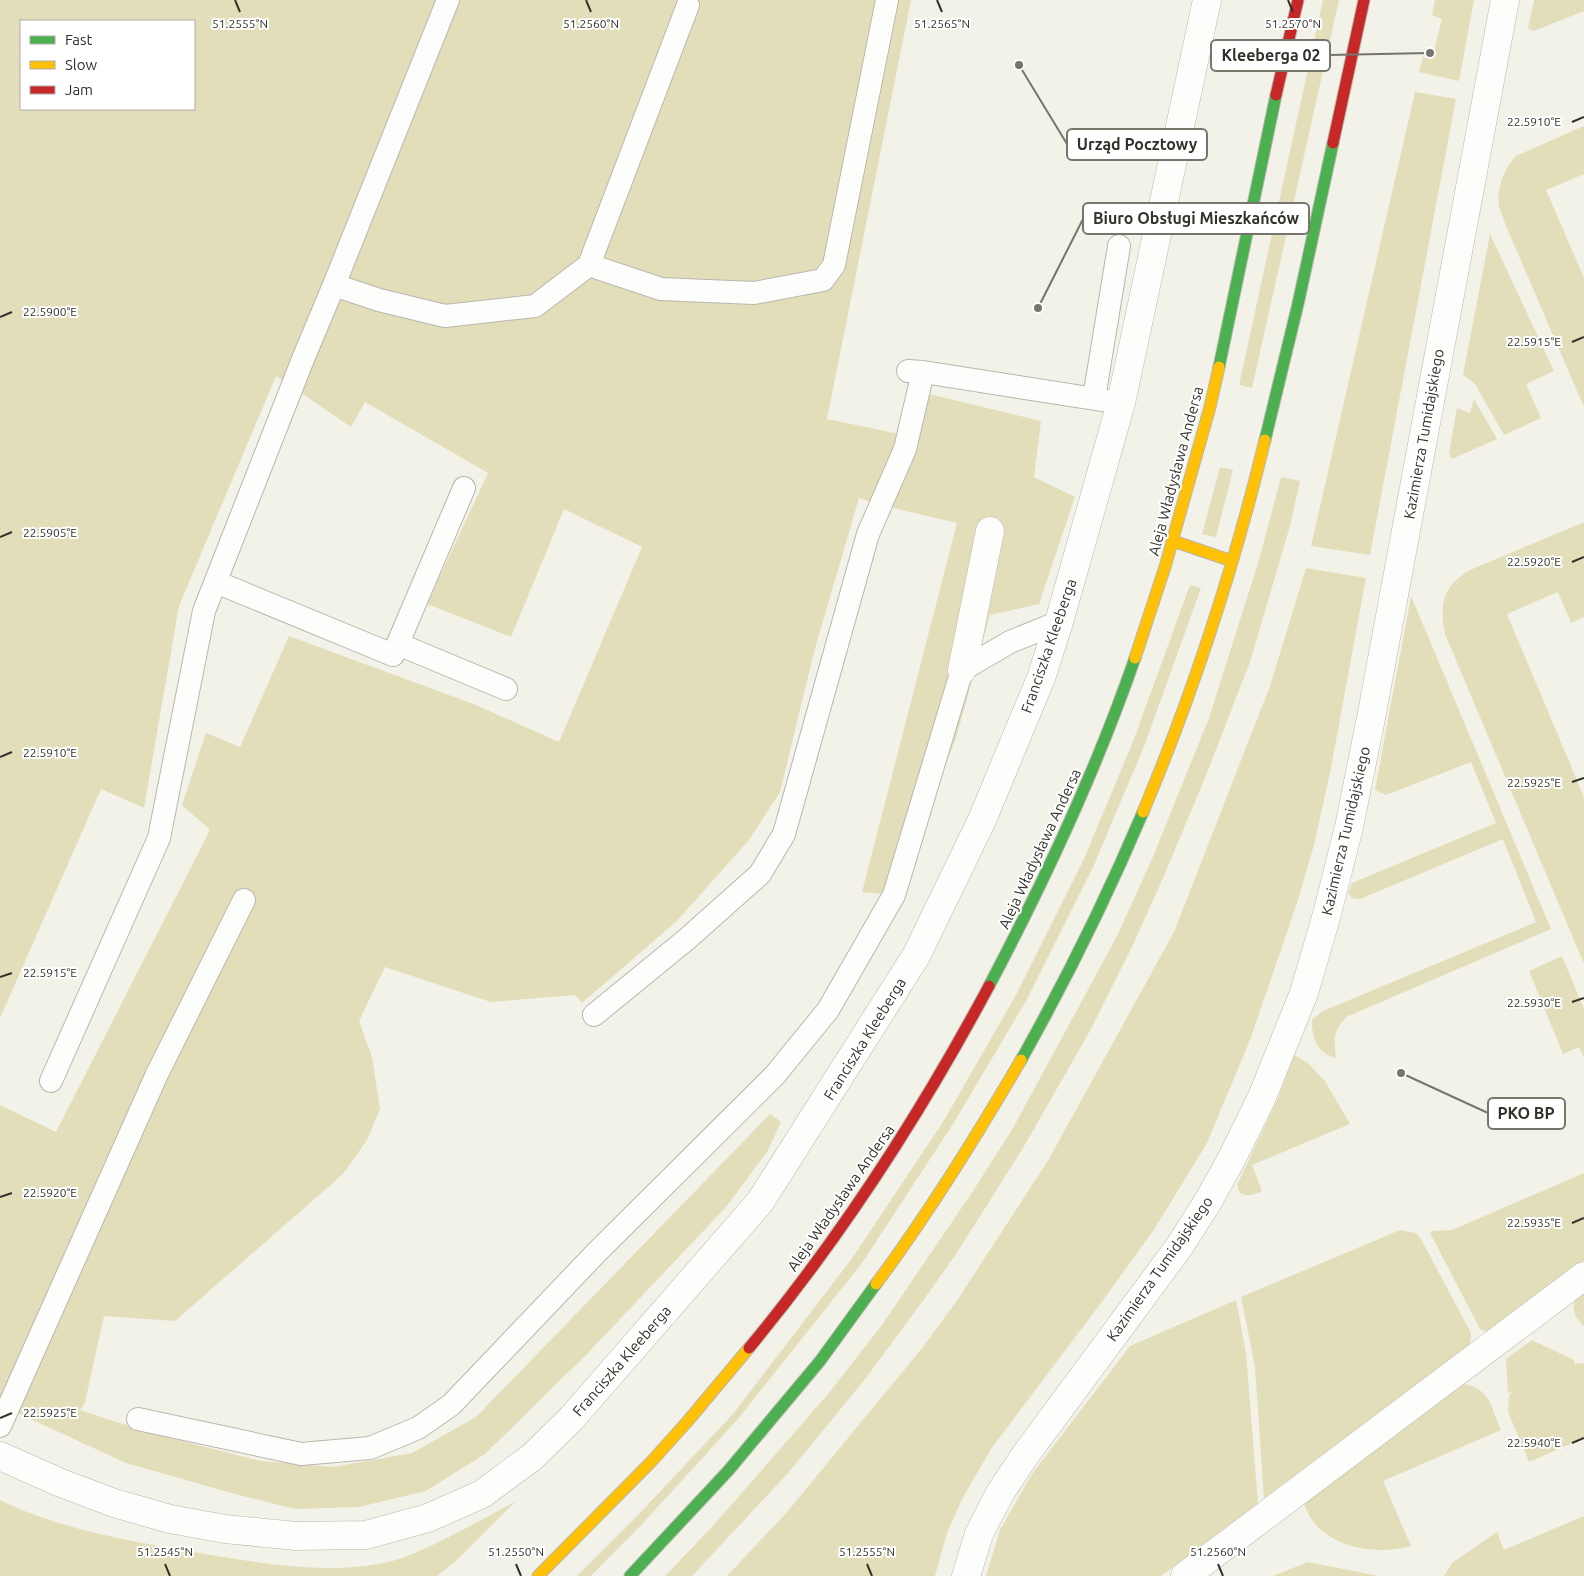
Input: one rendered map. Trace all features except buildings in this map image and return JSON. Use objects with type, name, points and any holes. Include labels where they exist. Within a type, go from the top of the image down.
[{"type":"main road","name":"Aleja Władysława Andersa","points":[[538,1576],[659,1453],[737,1363],[795,1290],[842,1225],[932,1088],[1006,958],[1052,865],[1109,730],[1136,657],[1173,541],[1212,397],[1298,0]]},
{"type":"main road","points":[[630,1576],[704,1498],[759,1436],[892,1266],[958,1168],[1008,1085],[1080,953],[1141,821],[1196,677],[1232,561],[1262,457],[1364,0]]},
{"type":"main road","points":[[1173,541],[1232,561]]},
{"type":"street","name":"Franciszka Kleeberga","points":[[0,1456],[61,1483],[114,1503],[170,1519],[225,1529],[296,1536],[366,1535],[428,1518],[482,1494],[531,1458],[571,1420],[760,1202],[830,1095],[916,956],[982,820],[1041,678],[1059,622],[1122,402],[1207,0]]},
{"type":"street","name":"Kazimierza Tumidajskiego","points":[[966,1576],[979,1534],[1000,1493],[1026,1454],[1179,1248],[1207,1203],[1230,1162],[1262,1097],[1304,993],[1327,914],[1349,827],[1362,763],[1411,511],[1505,0]]},
{"type":"street","points":[[962,670],[990,530]]},
{"type":"street","points":[[1185,1576],[1584,1276]]},
{"type":"lane","points":[[51,1081],[159,838],[204,611],[303,358],[448,0]]},
{"type":"lane","points":[[589,265],[661,288],[754,293],[824,280],[834,265],[887,0]]},
{"type":"lane","points":[[334,285],[379,300],[445,316],[535,306],[589,265],[688,5]]},
{"type":"lane","points":[[1094,398],[1119,246]]},
{"type":"lane","points":[[594,1015],[687,939],[760,874],[784,834],[868,534],[905,449],[915,372],[1122,402]]},
{"type":"lane","points":[[216,582],[393,655],[464,488]]},
{"type":"lane","points":[[138,1419],[301,1454],[370,1448],[418,1428],[451,1405],[596,1253],[775,1075],[828,1010],[894,895],[962,670],[1010,642],[1059,622]]},
{"type":"lane","points":[[398,644],[506,689]]},
{"type":"lane","points":[[0,1426],[157,1074],[244,900]]},
{"type":"shaded area","points":[[0,0],[911,0],[827,419],[895,433],[918,441],[929,394],[1041,421],[1034,477],[1075,497],[1039,604],[990,615],[956,738],[894,895],[862,892],[957,523],[859,498],[814,652],[780,792],[749,840],[677,921],[582,1003],[575,995],[491,1002],[385,967],[359,1021],[372,1057],[380,1109],[367,1140],[343,1174],[175,1321],[104,1316],[85,1402],[80,1410],[150,1433],[261,1461],[333,1467],[412,1453],[476,1417],[770,1114],[781,1122],[767,1152],[726,1207],[587,1354],[485,1454],[426,1491],[359,1507],[295,1509],[126,1463],[0,1405],[0,1105],[56,1132],[210,830],[182,805],[206,733],[240,747],[289,636],[476,705],[559,742],[642,547],[564,509],[511,637],[427,604],[488,473],[365,402],[351,427],[276,376],[179,606],[144,808],[101,789],[0,1018]]},
{"type":"shaded area","points":[[1323,0],[1339,0],[1252,388],[1239,385]]},
{"type":"shaded area","points":[[1435,0],[1474,0],[1459,81],[1419,72],[1423,57],[1432,58],[1442,19],[1432,15]]},
{"type":"shaded area","points":[[1534,0],[1584,0],[1584,11],[1534,31],[1528,29]]},
{"type":"shaded area","points":[[1415,92],[1456,99],[1370,555],[1311,546]]},
{"type":"shaded area","points":[[1584,126],[1584,174],[1546,190],[1584,278],[1584,407],[1506,226],[1498,200],[1502,180],[1516,156]]},
{"type":"shaded area","points":[[1490,234],[1554,371],[1526,384],[1541,418],[1504,435],[1475,384],[1463,375]]},
{"type":"shaded area","points":[[1474,399],[1497,439],[1452,459],[1449,453],[1457,408],[1470,413]]},
{"type":"shaded area","points":[[1220,467],[1233,470],[1216,537],[1202,534]]},
{"type":"shaded area","points":[[1281,477],[1300,481],[1290,526],[1250,662],[1205,778],[1163,878],[1132,947],[1091,1029],[1023,1148],[956,1254],[866,1378],[789,1472],[692,1576],[665,1576],[712,1527],[828,1394],[882,1325],[973,1191],[1013,1128],[1117,936],[1152,859],[1209,718],[1259,560]]},
{"type":"shaded area","points":[[1584,522],[1584,617],[1571,623],[1558,592],[1507,614],[1584,797],[1584,964],[1445,634],[1443,605],[1449,589],[1461,576],[1470,570]]},
{"type":"shaded area","points":[[1306,568],[1366,578],[1330,773],[1314,845],[1298,900],[1250,1040],[1207,1143],[1155,1228],[991,1449],[962,1499],[947,1533],[935,1576],[727,1576],[787,1512],[923,1347],[958,1299],[1049,1159],[1174,932],[1270,686]]},
{"type":"shaded area","points":[[1190,585],[1201,588],[1145,744],[1094,865],[1026,1001],[953,1124],[862,1263],[738,1419],[644,1522],[591,1576],[577,1576],[637,1516],[733,1414],[853,1257],[943,1122],[1016,995],[1084,859],[1134,739]]},
{"type":"shaded area","points":[[1411,596],[1551,929],[1346,1017],[1335,1036],[1336,1058],[1320,1049],[1314,1038],[1312,1020],[1323,1011],[1536,922],[1503,839],[1360,899],[1352,898],[1348,893],[1352,883],[1496,823],[1471,762],[1386,795],[1375,790]]},
{"type":"shaded area","points":[[1562,956],[1584,1009],[1584,1058],[1579,1047],[1563,1054],[1529,971]]},
{"type":"shaded area","points":[[1294,1055],[1308,1063],[1325,1081],[1350,1124],[1252,1165],[1262,1191],[1251,1195],[1240,1193],[1237,1185],[1279,1096]]},
{"type":"shaded area","points":[[1584,1173],[1584,1260],[1488,1332],[1480,1329],[1430,1233],[1433,1231],[1452,1230]]},
{"type":"shaded area","points":[[1400,1230],[1416,1233],[1421,1239],[1471,1333],[1470,1345],[1264,1499],[1255,1367],[1241,1297]]},
{"type":"shaded area","points":[[1584,1291],[1584,1326],[1574,1313],[1574,1304],[1579,1295]]},
{"type":"shaded area","points":[[1236,1300],[1246,1353],[1258,1504],[1161,1576],[986,1576],[1000,1530],[1032,1474],[1130,1346]]},
{"type":"shaded area","points":[[1532,1340],[1574,1360],[1575,1364],[1584,1363],[1584,1438],[1529,1462],[1508,1412],[1509,1395],[1514,1391],[1508,1393],[1506,1359]]},
{"type":"shaded area","points":[[1458,1383],[1469,1385],[1483,1393],[1491,1404],[1501,1430],[1383,1481],[1411,1546],[1396,1549],[1364,1549],[1348,1545],[1320,1529],[1310,1518],[1304,1503]]},
{"type":"shaded area","points":[[0,1500],[24,1511],[74,1528],[126,1540],[269,1564],[313,1568],[357,1567],[386,1563],[402,1558],[439,1542],[516,1501],[459,1558],[437,1576],[0,1576]]},
{"type":"shaded area","points":[[1584,1516],[1584,1576],[1444,1576],[1452,1563],[1497,1532],[1504,1550]]},
{"type":"shaded area","points":[[1308,1562],[1379,1576],[1273,1576]]},
{"type":"traffic: fast","points":[[1219,367],[1276,95]]},
{"type":"traffic: fast","points":[[1265,440],[1298,304],[1333,143]]},
{"type":"traffic: fast","points":[[989,986],[1030,906],[1068,825],[1104,742],[1135,658]]},
{"type":"traffic: fast","points":[[1021,1060],[1085,938],[1143,812]]},
{"type":"traffic: fast","points":[[630,1576],[728,1471],[820,1361],[876,1284]]},
{"type":"traffic: slow","points":[[1135,658],[1165,567],[1210,407],[1219,367]]},
{"type":"traffic: slow","points":[[1143,812],[1179,721],[1212,628],[1240,535],[1265,440]]},
{"type":"traffic: slow","points":[[1173,541],[1232,561]]},
{"type":"traffic: slow","points":[[876,1284],[952,1174],[1021,1060]]},
{"type":"traffic: slow","points":[[538,1576],[651,1462],[749,1348]]},
{"type":"traffic: jam","points":[[1276,95],[1298,0]]},
{"type":"traffic: jam","points":[[1333,143],[1364,0]]},
{"type":"traffic: jam","points":[[749,1348],[816,1262],[878,1173],[936,1081],[989,986]]},
{"type":"place","name":"Kleeberga 02","points":[[1430,53]]},
{"type":"place","name":"Urząd Pocztowy","points":[[1019,65]]},
{"type":"place","name":"Biuro Obsługi Mieszkańców","points":[[1038,308]]},
{"type":"place","name":"PKO BP","points":[[1401,1073]]}]
